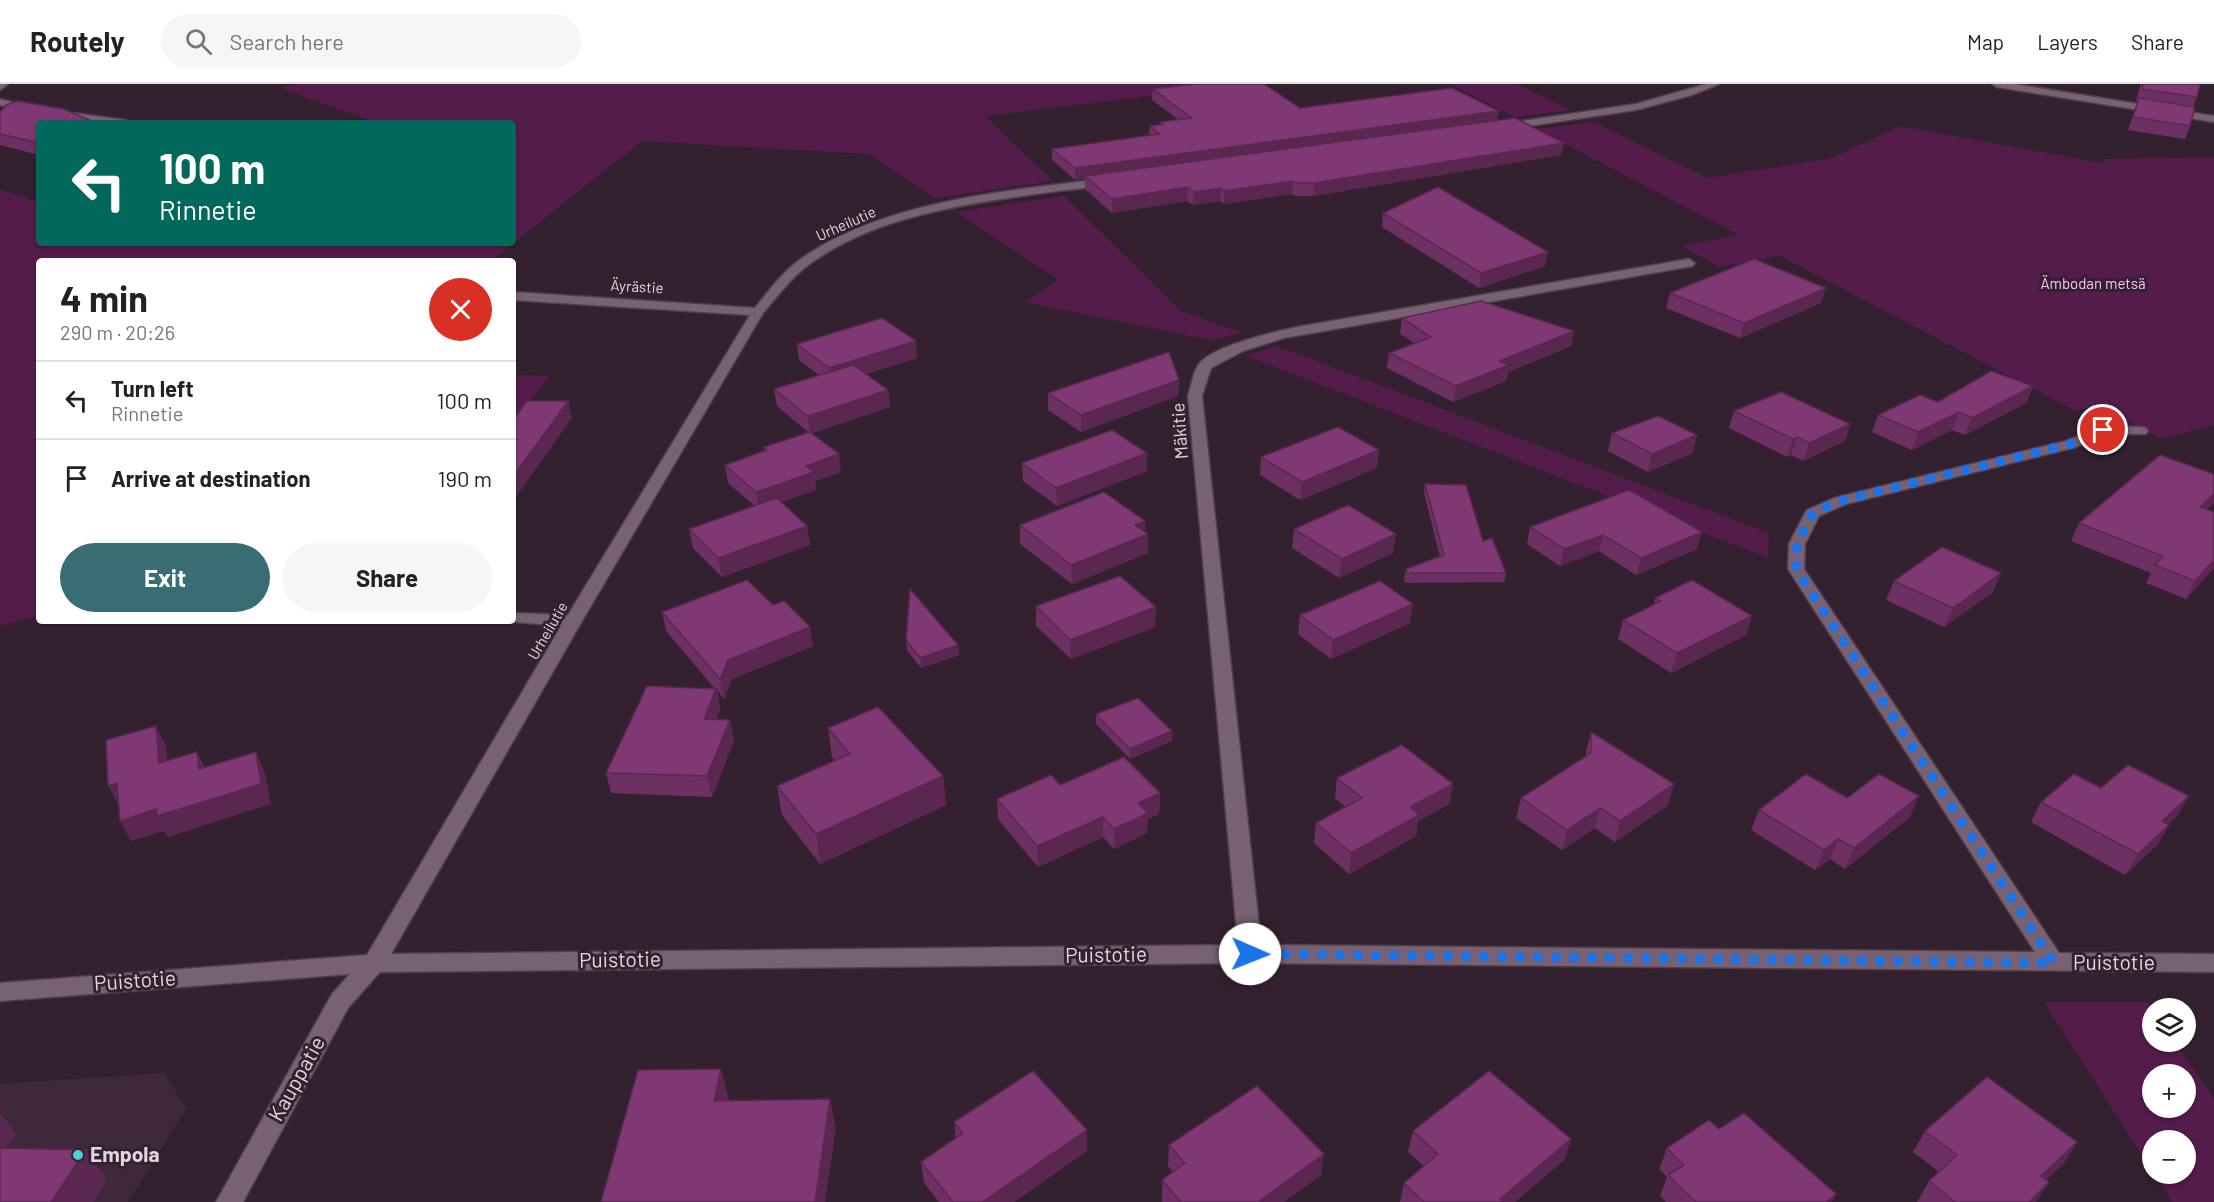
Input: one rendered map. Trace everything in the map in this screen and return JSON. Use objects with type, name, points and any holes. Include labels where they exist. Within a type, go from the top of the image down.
[{"type":"street","points":[[1491,129],[1639,108],[1671,100],[1714,84]]},
{"type":"street","points":[[1997,84],[2214,119]]},
{"type":"street","points":[[0,102],[42,112],[103,120]]},
{"type":"street","name":"Urheilutie","points":[[374,963],[573,621],[758,312],[780,284],[802,264],[835,244],[873,228],[948,207],[1127,179]]},
{"type":"street","name":"Mäkitie","points":[[1250,954],[1195,396],[1205,366],[1231,350],[1259,340],[1297,331],[1689,264]]},
{"type":"street","name":"Äyrästie","points":[[516,296],[758,312]]},
{"type":"street","points":[[2054,963],[1796,569],[1797,544],[1813,513],[1840,501],[2071,444],[2103,430],[2141,431]]},
{"type":"street","points":[[516,618],[573,621]]},
{"type":"street","name":"Puistotie","points":[[0,992],[374,963],[1250,954],[2214,963]]},
{"type":"street","name":"Kauppatie","points":[[229,1202],[340,1001],[374,963]]},
{"type":"shaded area","name":"Empola","points":[[165,1073],[186,1109],[128,1202],[0,1202],[0,1084]]},
{"type":"green space","points":[[293,84],[1251,84],[985,116],[1053,181],[935,198],[868,154],[642,141],[516,241],[516,120],[368,120],[281,88]]},
{"type":"green space","points":[[1450,84],[1517,84],[1570,110],[1514,117]]},
{"type":"green space","name":"Ämbodan metsä","points":[[1594,122],[1708,178],[1832,158],[1900,126],[2101,163],[2104,159],[2214,157],[2214,425],[2161,439],[2095,405],[2076,411],[1780,256],[1720,267],[1682,246],[1739,235],[1537,129]]},
{"type":"green space","points":[[0,189],[36,202],[36,246],[510,246],[495,258],[36,258],[36,616],[0,626]]},
{"type":"green space","points":[[1064,196],[1181,311],[1243,333],[1210,340],[1024,302],[1059,280],[956,212]]},
{"type":"green space","points":[[1277,346],[1769,533],[1768,558],[1247,356]]},
{"type":"green space","points":[[516,375],[550,376],[516,418]]},
{"type":"green space","points":[[2044,1002],[2142,1002],[2142,1052],[2182,1052],[2190,1064],[2142,1064],[2142,1118],[2196,1118],[2196,1073],[2214,1099],[2214,1202],[2172,1202],[2161,1184],[2196,1184],[2196,1130],[2142,1130],[2142,1155]]},
{"type":"building","points":[[1196,84],[1264,84],[1300,108],[1452,88],[1499,111],[1075,168],[1052,149],[1159,134],[1150,126],[1163,124],[1160,122],[1192,118],[1153,89]]},
{"type":"building","points":[[2143,84],[2200,84],[2197,97],[2142,89]]},
{"type":"building","points":[[2139,98],[2195,107],[2190,126],[2133,117]]},
{"type":"building","points":[[18,101],[64,109],[89,120],[36,120],[36,142],[0,134],[0,112],[6,105]]},
{"type":"building","points":[[1515,118],[1564,143],[1314,183],[1293,181],[1224,191],[1221,188],[1194,192],[1188,187],[1112,199],[1085,176]]},
{"type":"building","points":[[1438,187],[1548,252],[1481,273],[1383,213]]},
{"type":"building","points":[[1754,259],[1826,288],[1744,323],[1670,293]]},
{"type":"building","points":[[1481,301],[1574,331],[1499,361],[1509,365],[1456,386],[1389,353],[1431,337],[1402,318]]},
{"type":"building","points":[[882,318],[916,341],[829,368],[797,344]]},
{"type":"building","points":[[1169,352],[1179,380],[1081,415],[1048,393]]},
{"type":"building","points":[[853,365],[888,390],[808,416],[774,389]]},
{"type":"building","points":[[1991,371],[2033,386],[1972,418],[1959,412],[1918,432],[1878,415],[1920,395],[1938,402]]},
{"type":"building","points":[[1781,392],[1850,424],[1809,443],[1797,437],[1793,439],[1734,411]]},
{"type":"building","points":[[527,401],[568,401],[516,473],[516,416]]},
{"type":"building","points":[[1658,416],[1697,435],[1652,454],[1612,433]]},
{"type":"building","points":[[1338,427],[1379,450],[1302,482],[1261,457]]},
{"type":"building","points":[[1112,430],[1147,453],[1056,488],[1022,463]]},
{"type":"building","points":[[810,432],[839,454],[806,466],[814,472],[756,492],[725,465],[767,450],[764,447]]},
{"type":"building","points":[[2160,455],[2214,474],[2214,494],[2200,507],[2214,512],[2214,560],[2195,581],[2155,565],[2163,556],[2079,523]]},
{"type":"building","points":[[1425,484],[1466,485],[1483,541],[1492,538],[1506,573],[1407,573],[1406,569],[1444,555]]},
{"type":"building","points":[[1629,490],[1702,532],[1641,558],[1603,535],[1564,549],[1530,527]]},
{"type":"building","points":[[1104,492],[1145,521],[1135,525],[1148,534],[1071,565],[1020,525]]},
{"type":"building","points":[[777,498],[807,526],[718,558],[689,529]]},
{"type":"building","points":[[1348,505],[1396,534],[1342,559],[1294,529]]},
{"type":"building","points":[[1942,547],[2001,573],[1953,608],[1894,581]]},
{"type":"building","points":[[1120,576],[1156,607],[1070,640],[1036,606]]},
{"type":"building","points":[[747,580],[773,605],[784,601],[810,627],[728,660],[720,679],[662,612]]},
{"type":"building","points":[[1692,580],[1752,616],[1677,653],[1623,620],[1661,601],[1655,598]]},
{"type":"building","points":[[1380,581],[1413,604],[1333,640],[1300,615]]},
{"type":"building","points":[[910,589],[958,645],[920,658],[906,640]]},
{"type":"building","points":[[647,686],[716,689],[704,719],[730,720],[707,776],[606,773]]},
{"type":"building","points":[[1138,698],[1172,731],[1130,749],[1096,714]]},
{"type":"building","points":[[878,707],[943,776],[816,834],[777,786],[850,754],[828,728]]},
{"type":"building","points":[[156,726],[159,763],[197,752],[199,769],[256,752],[261,784],[157,816],[156,809],[120,821],[117,783],[108,786],[106,740]]},
{"type":"building","points":[[1591,732],[1674,784],[1620,821],[1600,808],[1567,830],[1521,798],[1591,753]]},
{"type":"building","points":[[1402,745],[1453,784],[1410,807],[1419,815],[1351,853],[1316,823],[1362,798],[1337,778]]},
{"type":"building","points":[[1124,757],[1160,793],[1138,803],[1148,813],[1114,829],[1103,817],[1037,846],[997,799],[1051,775],[1060,785]]},
{"type":"building","points":[[2128,765],[2189,796],[2162,821],[2169,825],[2138,854],[2041,802],[2074,774],[2101,788]]},
{"type":"building","points":[[1806,774],[1847,798],[1879,774],[1919,796],[1854,848],[1838,839],[1824,850],[1759,810]]},
{"type":"building","points":[[721,1069],[714,1101],[830,1099],[815,1202],[601,1202],[638,1070]]},
{"type":"building","points":[[1033,1071],[1087,1130],[982,1202],[953,1202],[921,1162],[963,1133],[954,1122]]},
{"type":"building","points":[[1489,1071],[1571,1139],[1500,1199],[1504,1202],[1424,1202],[1404,1183],[1438,1154],[1413,1131]]},
{"type":"building","points":[[1987,1077],[2077,1142],[2041,1176],[2049,1182],[2029,1202],[1955,1202],[1929,1181],[1957,1155],[1925,1131]]},
{"type":"building","points":[[1257,1086],[1324,1154],[1258,1202],[1181,1202],[1162,1180],[1185,1163],[1169,1145]]},
{"type":"building","points":[[1744,1113],[1836,1194],[1826,1202],[1696,1202],[1668,1175],[1684,1165],[1667,1148],[1709,1120],[1719,1129]]},
{"type":"building","points":[[0,1148],[86,1150],[51,1202],[0,1202]]},
{"type":"place","name":"Empola","points":[[78,1155]]},
{"type":"route","points":[[1250,954],[2054,963],[1796,569],[1797,544],[1813,513],[1840,501],[2071,444],[2103,430]]}]
